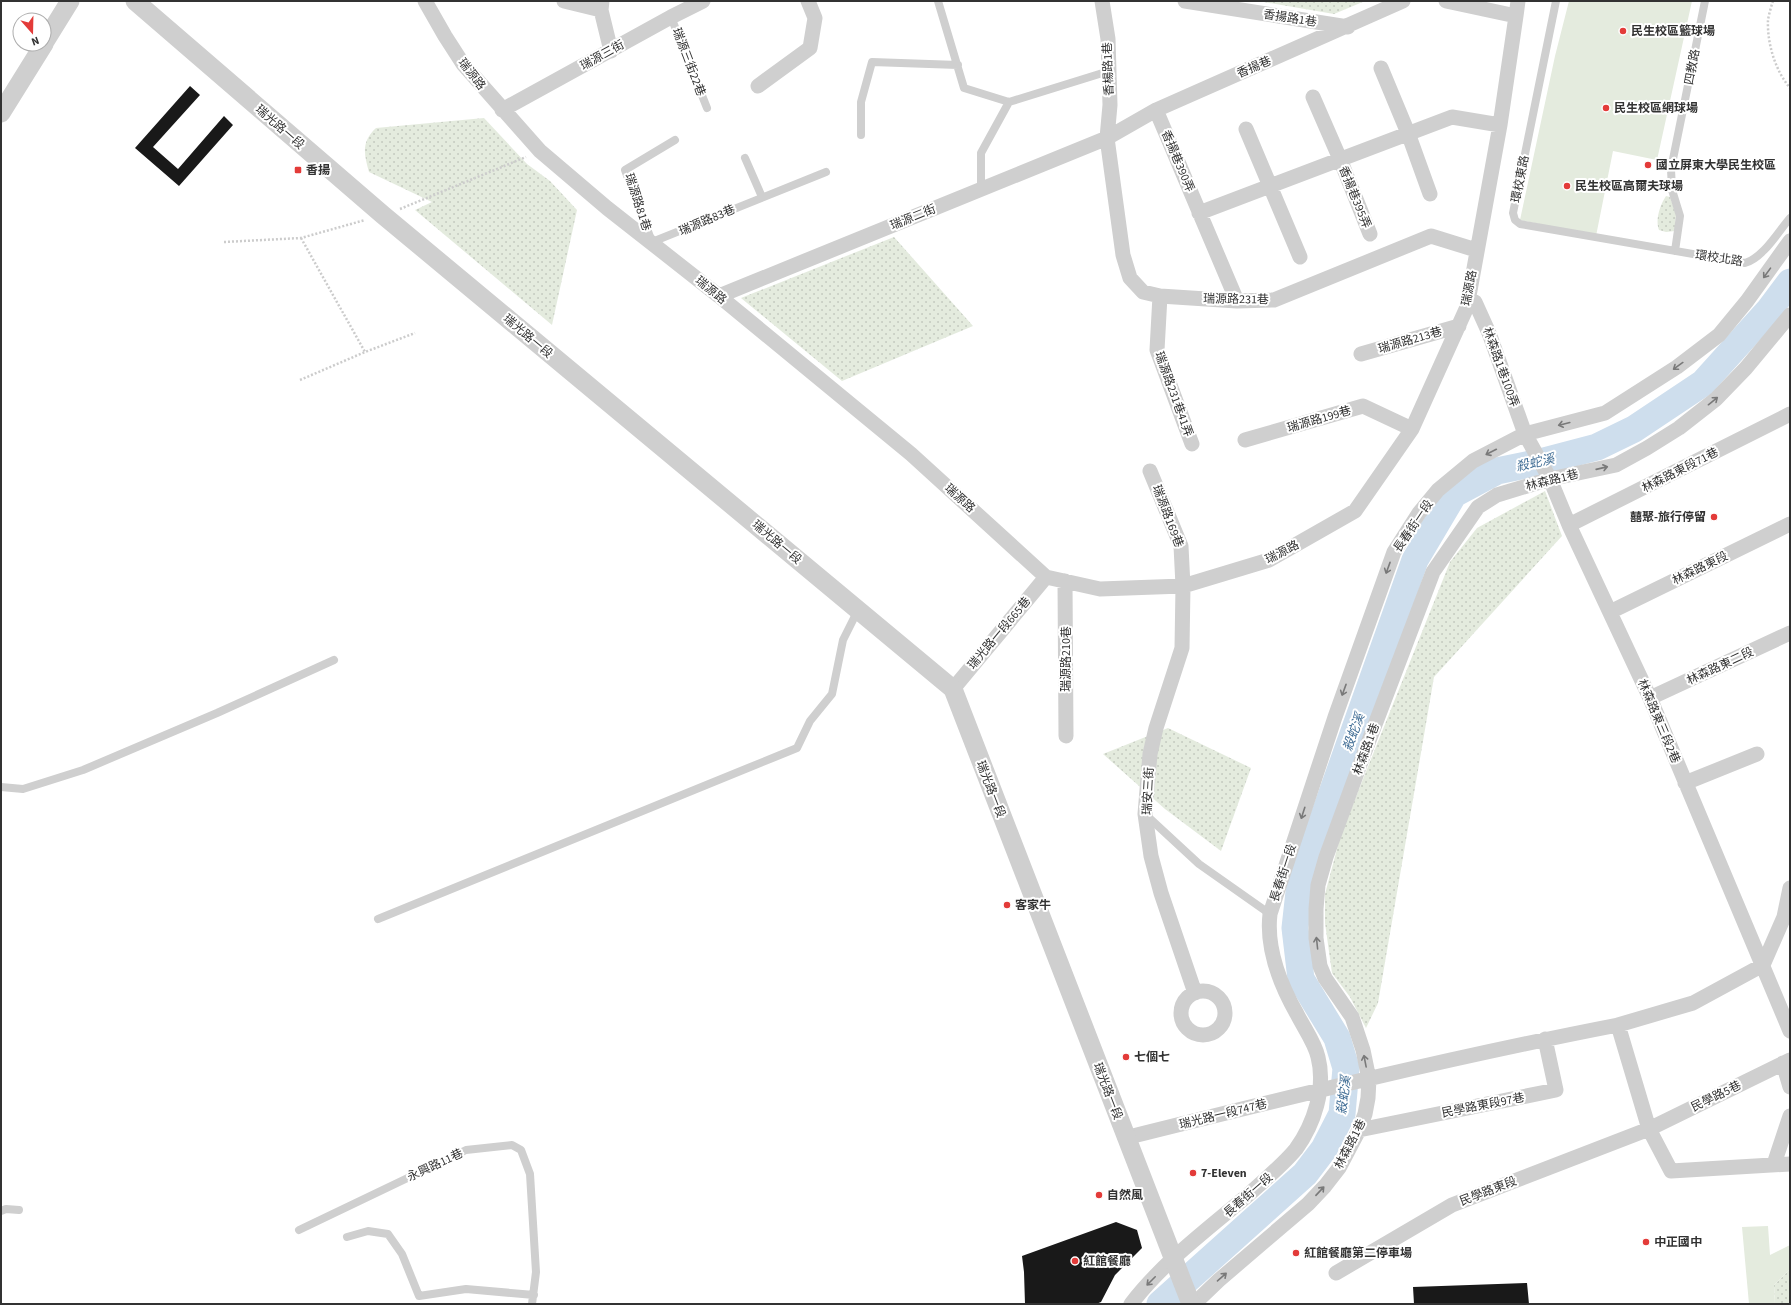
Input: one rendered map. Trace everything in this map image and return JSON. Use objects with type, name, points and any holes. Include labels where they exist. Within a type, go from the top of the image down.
[{"type":"street","points":[[52,31],[70,1]]},
{"type":"street","name":"瑞光路一段","points":[[135,1],[383,215],[953,689],[1173,1259],[1192,1304]]},
{"type":"street","name":"瑞源路","points":[[425,1],[463,64],[502,110],[540,151],[607,208],[719,296],[911,454],[1046,577],[1100,589],[1183,586],[1269,560],[1355,511],[1412,429],[1467,307],[1476,250]]},
{"type":"street","points":[[564,1],[601,6],[611,51]]},
{"type":"street","name":"瑞源三街","points":[[502,110],[703,1]]},
{"type":"street","points":[[758,86],[810,48],[814,18],[808,1]]},
{"type":"street","name":"香楊路1巷","points":[[1102,1],[1108,39],[1110,105],[1107,138]]},
{"type":"street","name":"香揚路1巷","points":[[1185,1],[1348,27]]},
{"type":"street","name":"香揚巷","points":[[1107,138],[1156,110],[1348,27],[1403,1]]},
{"type":"street","points":[[1446,1],[1516,16]]},
{"type":"street","points":[[1476,250],[1500,125],[1518,1]]},
{"type":"street","points":[[1,113],[39,52]]},
{"type":"street","points":[[1381,68],[1408,133],[1430,194]]},
{"type":"street","name":"香揚巷395弄","points":[[1313,97],[1370,234]]},
{"type":"street","name":"香揚巷390弄","points":[[1156,110],[1237,301]]},
{"type":"street","points":[[1200,213],[1452,117],[1500,125]]},
{"type":"street","points":[[1246,129],[1300,257]]},
{"type":"street","name":"瑞源二街","points":[[719,296],[1107,138]]},
{"type":"street","name":"瑞源路231巷","points":[[1107,138],[1122,255],[1130,278],[1143,292],[1160,296],[1237,301],[1274,300],[1431,236],[1476,250]]},
{"type":"street","points":[[1525,434],[1604,414],[1677,367],[1719,335],[1747,301],[1790,241]]},
{"type":"street","name":"瑞源路231巷41弄","points":[[1160,296],[1157,350],[1192,444]]},
{"type":"street","name":"林森路1巷100弄","points":[[1475,302],[1489,334],[1525,434],[1550,479]]},
{"type":"street","name":"林森路1巷","points":[[1192,1304],[1308,1204],[1339,1168],[1359,1130],[1365,1114],[1369,1079],[1363,1050],[1352,1017],[1325,978],[1320,966],[1316,938],[1318,885],[1326,857],[1433,572],[1478,507],[1497,495],[1550,479],[1616,465],[1679,428],[1716,399],[1746,368],[1790,315]]},
{"type":"street","name":"瑞源路213巷","points":[[1361,354],[1459,326]]},
{"type":"street","name":"瑞源路199巷","points":[[1245,440],[1363,406],[1412,429]]},
{"type":"street","name":"林森路東段71巷","points":[[1569,525],[1790,414]]},
{"type":"street","name":"長春街一段","points":[[1131,1304],[1140,1291],[1173,1259],[1277,1169],[1295,1149],[1308,1130],[1320,1089],[1318,1058],[1279,975],[1270,946],[1268,928],[1270,914],[1335,717],[1394,552],[1419,513],[1438,490],[1473,461],[1525,434]]},
{"type":"street","name":"瑞源路169巷","points":[[1150,471],[1181,546],[1183,586]]},
{"type":"street","name":"林森路東三段2巷","points":[[1550,479],[1569,525],[1650,698],[1790,1031]]},
{"type":"street","name":"林森路東段","points":[[1610,612],[1790,524]]},
{"type":"street","name":"瑞光路一段665巷","points":[[953,689],[1046,577]]},
{"type":"street","name":"瑞源路210巷","points":[[1065,581],[1066,736]]},
{"type":"street","name":"瑞安三街","points":[[1183,586],[1182,648],[1156,728],[1150,754],[1145,814],[1151,856],[1161,893],[1195,993]]},
{"type":"street","name":"林森路東二段","points":[[1650,698],[1790,633]]},
{"type":"street","points":[[1686,783],[1757,754]]},
{"type":"street","points":[[1369,1079],[1618,1024],[1693,1003],[1763,965],[1784,917],[1790,888]]},
{"type":"street","points":[[1618,1024],[1649,1129],[1671,1171],[1790,1164]]},
{"type":"street","name":"民學路東段97巷","points":[[1359,1130],[1556,1090],[1545,1039]]},
{"type":"street","points":[[1787,1062],[1790,1087]]},
{"type":"street","name":"民學路5巷","points":[[1649,1129],[1787,1062]]},
{"type":"street","name":"瑞光路一段747巷","points":[[1126,1138],[1320,1089],[1369,1079]]},
{"type":"street","points":[[1774,1164],[1790,1116]]},
{"type":"street","name":"民學路東段","points":[[1336,1273],[1452,1205],[1649,1129]]},
{"type":"lane","points":[[938,1],[964,88],[1010,102],[1108,71]]},
{"type":"lane","name":"環校東路","points":[[1556,1],[1514,213],[1515,220],[1520,224],[1675,251]]},
{"type":"lane","name":"四教路","points":[[1675,251],[1680,216],[1672,190],[1671,169],[1705,1]]},
{"type":"lane","name":"瑞源三街22巷","points":[[671,17],[707,108]]},
{"type":"lane","points":[[861,135],[861,102],[872,62],[958,65]]},
{"type":"lane","points":[[981,189],[981,152],[1010,102]]},
{"type":"lane","name":"瑞源路81巷","points":[[652,242],[625,170],[675,140]]},
{"type":"lane","points":[[745,158],[762,197]]},
{"type":"lane","name":"瑞源路83巷","points":[[652,242],[826,172]]},
{"type":"lane","name":"環校北路","points":[[1675,251],[1745,263],[1753,261],[1790,218]]},
{"type":"lane","points":[[378,919],[797,748],[810,721],[832,694],[842,640],[858,609]]},
{"type":"lane","points":[[1,787],[23,789],[83,770],[217,714],[334,660]]},
{"type":"lane","points":[[1145,814],[1199,864],[1270,914]]},
{"type":"lane","name":"永興路11巷","points":[[299,1230],[466,1150],[512,1145],[521,1150],[530,1174],[536,1272],[532,1304]]},
{"type":"lane","points":[[1,1211],[6,1209],[19,1210]]},
{"type":"lane","points":[[347,1237],[368,1231],[388,1234],[402,1254],[419,1296],[466,1289],[534,1295]]},
{"type":"path","points":[[1773,1],[1768,19],[1772,52],[1782,78],[1790,88]]},
{"type":"path","points":[[301,238],[366,352]]},
{"type":"path","points":[[300,380],[415,333]]},
{"type":"shaded area","points":[[1258,1],[1365,1],[1334,14]]},
{"type":"shaded area","points":[[1569,1],[1692,1],[1657,160],[1613,151],[1596,236],[1520,220],[1555,56]]},
{"type":"shaded area","points":[[484,118],[527,164],[550,181],[577,210],[552,325],[415,210],[432,202],[369,172],[365,148],[368,138],[376,128]]},
{"type":"shaded area","points":[[1666,196],[1670,197],[1676,214],[1675,231],[1666,232],[1659,230],[1659,213]]},
{"type":"shaded area","points":[[894,237],[973,326],[842,381],[741,298]]},
{"type":"shaded area","points":[[1545,491],[1562,536],[1434,677],[1378,1003],[1366,1028],[1350,997],[1332,973],[1325,923],[1325,894],[1341,834],[1450,562],[1477,528]]},
{"type":"shaded area","points":[[1168,728],[1251,768],[1221,851],[1165,809],[1103,754]]},
{"type":"shaded area","points":[[1768,1226],[1770,1255],[1790,1245],[1790,1269],[1774,1285],[1775,1304],[1749,1304],[1742,1227]]},
{"type":"shaded area","points":[[1790,1269],[1790,1304],[1775,1304],[1774,1285]]},
{"type":"building","points":[[190,86],[200,95],[153,147],[178,169],[224,116],[233,125],[179,186],[135,148]]},
{"type":"building","name":"紅館餐廳","points":[[1116,1222],[1137,1230],[1142,1248],[1115,1275],[1101,1302],[1096,1304],[1025,1304],[1022,1256]]},
{"type":"building","points":[[1527,1283],[1529,1304],[1414,1304],[1413,1287]]},
{"type":"waterway","name":"殺蛇溪","points":[[1160,1304],[1305,1174],[1324,1149],[1342,1114],[1346,1068],[1337,1038],[1301,979],[1295,928],[1300,883],[1415,560],[1454,494],[1497,471],[1540,462],[1597,447],[1634,429],[1703,383],[1769,310],[1790,282]]},
{"type":"place","name":"民生校區籃球場","points":[[1623,31]]},
{"type":"place","name":"民生校區網球場","points":[[1606,108]]},
{"type":"place","name":"國立屏東大學民生校區","points":[[1648,165]]},
{"type":"place","name":"香揚","points":[[298,170]]},
{"type":"place","name":"民生校區高爾夫球場","points":[[1567,186]]},
{"type":"place","name":"囍聚-旅行停留","points":[[1714,517]]},
{"type":"place","name":"客家牛","points":[[1007,905]]},
{"type":"place","name":"七個七","points":[[1126,1057]]},
{"type":"place","name":"7-Eleven","points":[[1193,1173]]},
{"type":"place","name":"自然風","points":[[1099,1195]]},
{"type":"place","name":"中正國中","points":[[1646,1242]]},
{"type":"place","name":"紅館餐廳第二停車場","points":[[1296,1253]]},
{"type":"place","name":"紅館餐廳","points":[[1075,1261]]}]
